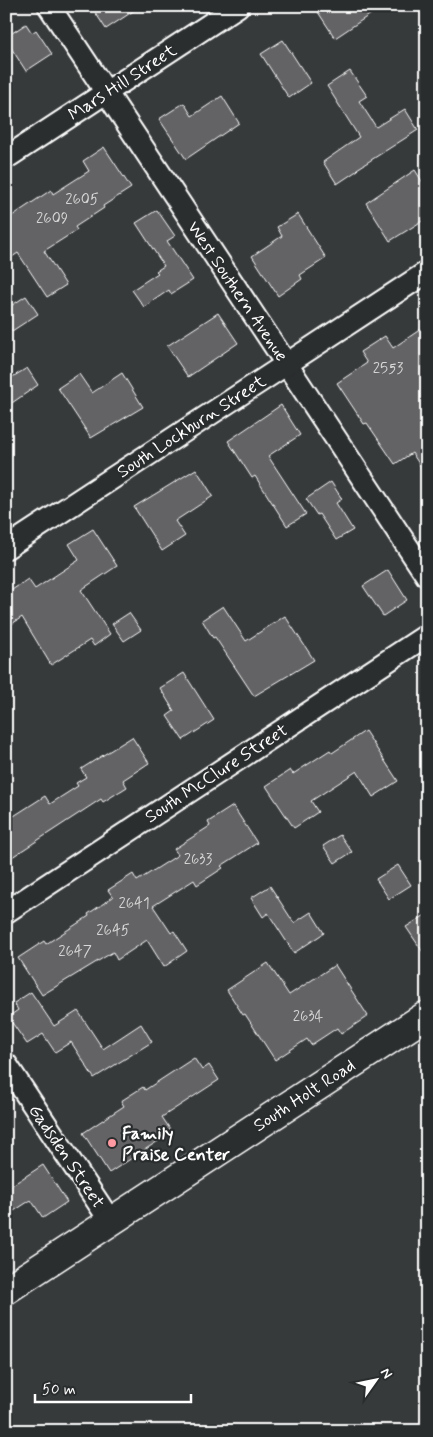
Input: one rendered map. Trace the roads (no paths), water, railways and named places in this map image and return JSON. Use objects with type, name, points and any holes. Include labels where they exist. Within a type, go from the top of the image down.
[{"type":"main road","name":"South Holt Road","points":[[6,1290],[427,1015]]},
{"type":"street","name":"West Southern Avenue","points":[[49,6],[427,576]]},
{"type":"street","name":"Mars Hill Street","points":[[6,158],[238,6]]},
{"type":"street","name":"South Lockburn Street","points":[[6,548],[427,272]]},
{"type":"street","name":"South McClure Street","points":[[6,912],[427,635]]},
{"type":"street","name":"Gadsden Street","points":[[6,1064],[111,1222]]},
{"type":"place","name":"Family Praise Center","points":[[112,1143]]}]
